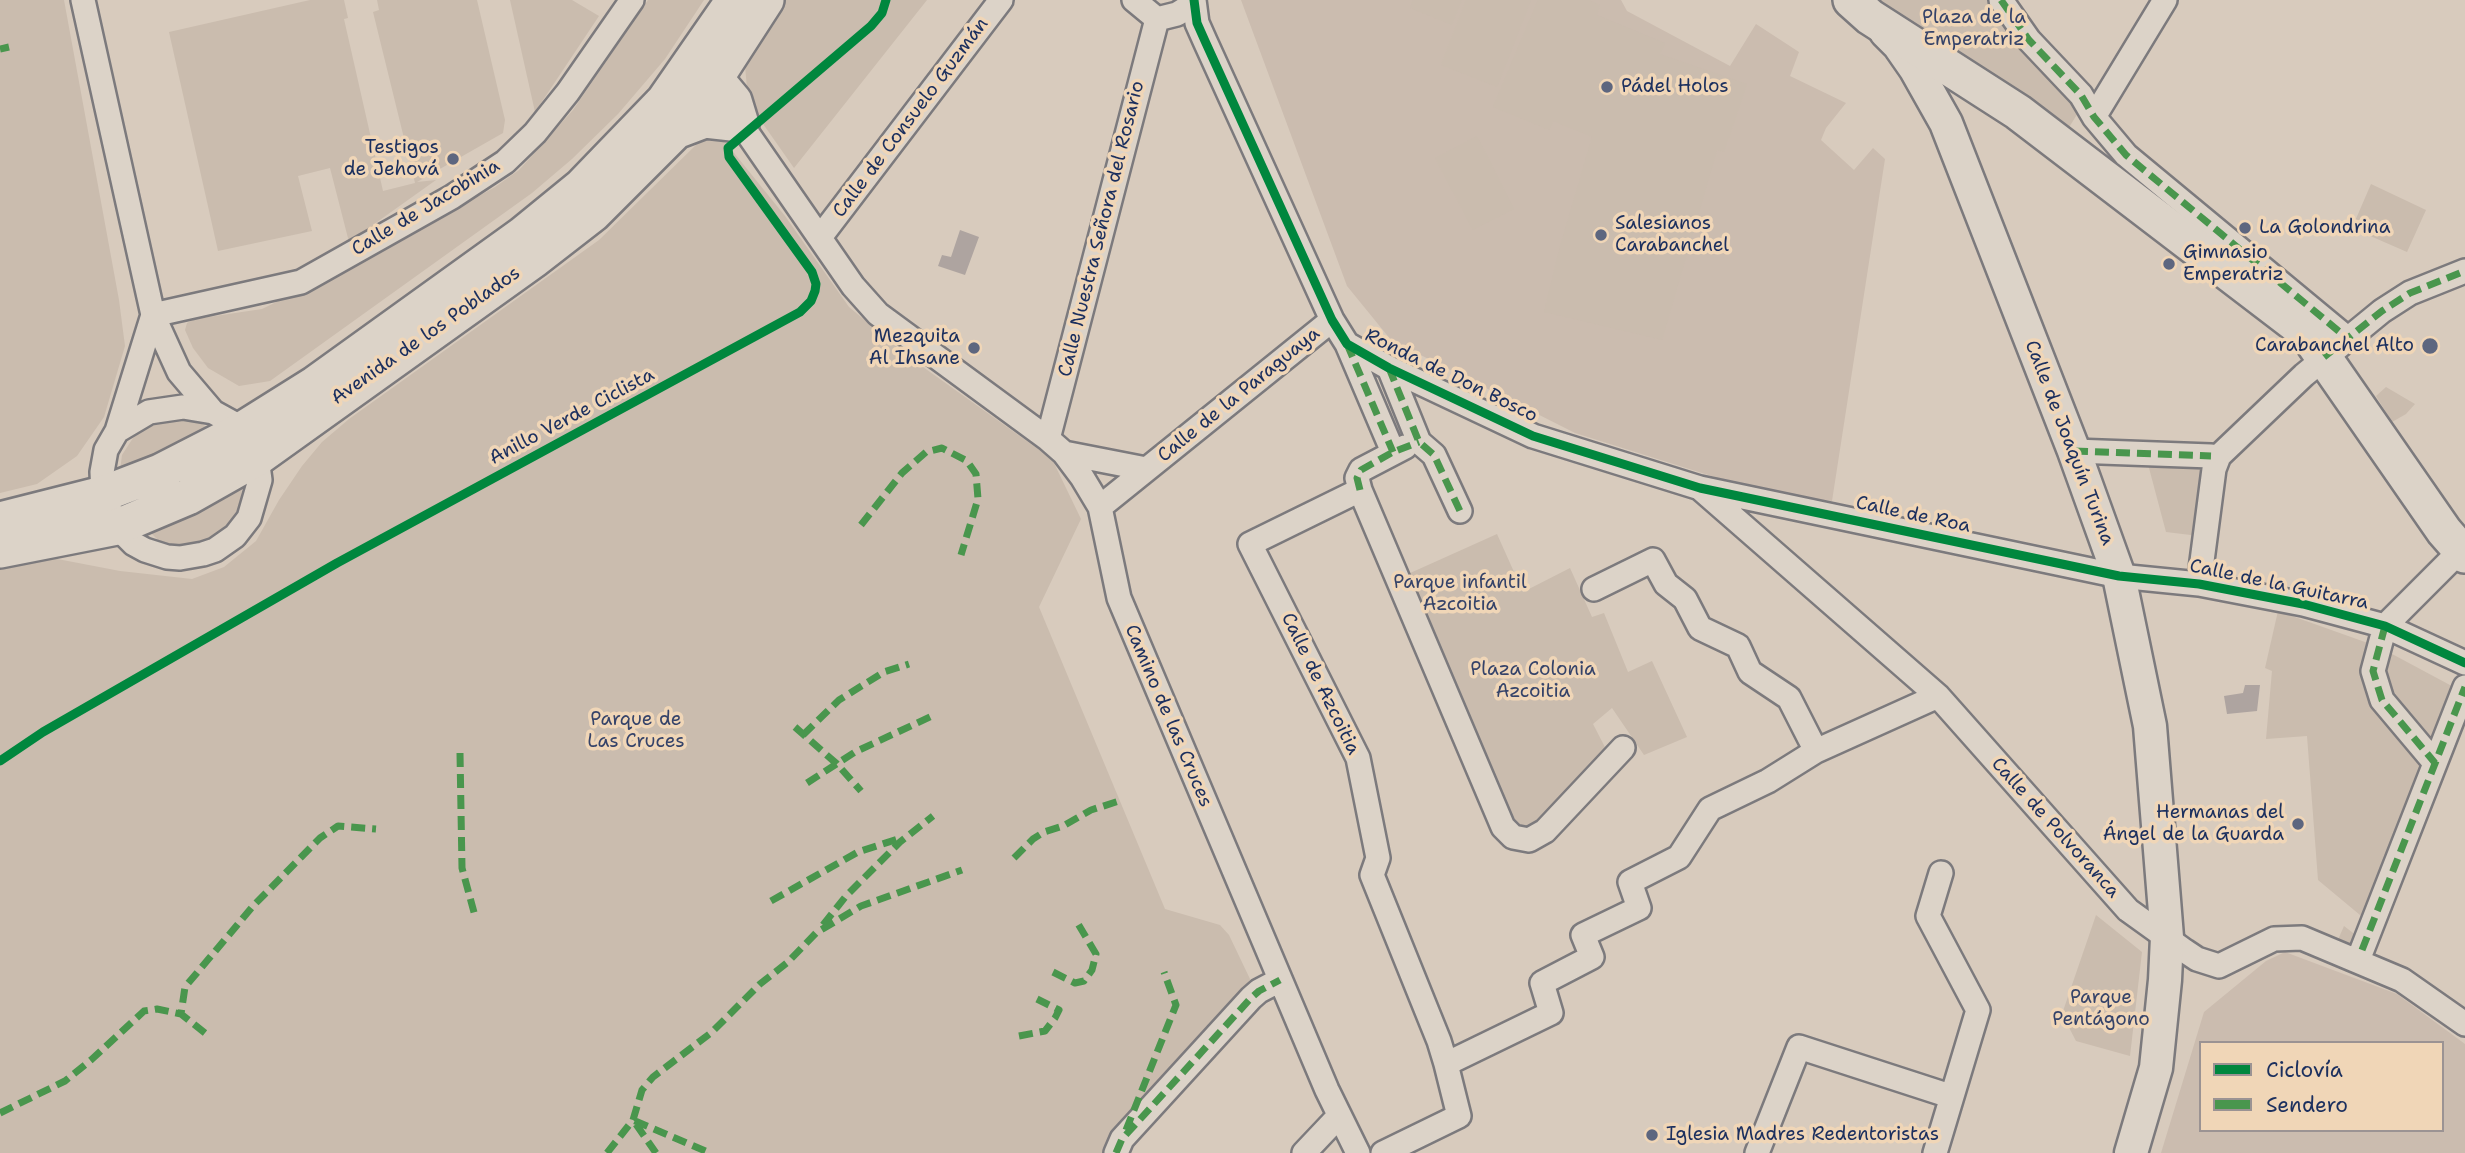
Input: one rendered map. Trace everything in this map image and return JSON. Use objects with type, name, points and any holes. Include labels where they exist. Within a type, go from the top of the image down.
[{"type":"main road","name":"Avenida de los Poblados","points":[[0,520],[103,494],[160,472],[237,434],[315,384],[522,235],[670,116],[734,0]]},
{"type":"main road","points":[[712,82],[766,0]]},
{"type":"main road","points":[[1860,8],[2029,120],[2306,332],[2335,348],[2367,423],[2444,531],[2463,553]]},
{"type":"main road","name":"Calle de Joaquín Turina","points":[[1860,8],[1899,45],[1941,111],[2074,451],[2119,576],[2150,726],[2167,937],[2156,1068],[2131,1153]]},
{"type":"main road","points":[[712,82],[724,89],[734,102],[741,124],[670,116],[693,84],[712,82]]},
{"type":"main road","name":"Avenida de los Poblados","points":[[0,550],[117,527],[188,497],[237,434]]},
{"type":"street","points":[[83,0],[153,316],[172,361],[237,434],[259,487],[249,517],[235,536],[215,550],[192,557],[167,557],[134,544],[117,527],[103,494],[103,463],[117,431],[153,316]]},
{"type":"street","name":"Calle de Jacobinia","points":[[153,316],[301,282],[452,197],[505,162],[536,133],[632,0]]},
{"type":"street","name":"Calle de Consuelo Guzmán","points":[[821,236],[1001,0]]},
{"type":"street","points":[[1134,0],[1157,19]]},
{"type":"street","points":[[2001,0],[2029,40],[2081,95],[2094,117],[2126,155],[2335,348]]},
{"type":"street","points":[[2094,117],[2165,0]]},
{"type":"street","name":"Ronda de Don Bosco","points":[[1157,19],[1177,14],[1194,2],[1205,41],[1332,320],[1347,344],[1389,368],[1533,436],[1700,488]]},
{"type":"street","name":"Calle Nuestra Señora del Rosario","points":[[1056,446],[1157,19]]},
{"type":"street","name":"Calle de Consuelo Guzmán","points":[[741,124],[821,236],[853,286],[877,314],[1056,446]]},
{"type":"street","points":[[2199,584],[2214,469],[2219,456],[2335,348],[2382,311],[2410,293],[2465,271]]},
{"type":"street","name":"Calle de la Paraguaya","points":[[1100,507],[1332,320]]},
{"type":"street","points":[[1347,344],[1393,452]]},
{"type":"street","points":[[1389,368],[1419,442],[1434,455],[1460,510]]},
{"type":"street","points":[[117,431],[143,415],[166,408],[183,407],[237,434]]},
{"type":"street","points":[[1419,442],[1393,452],[1361,470],[1357,478],[1503,827],[1513,837],[1529,840],[1545,831],[1623,748]]},
{"type":"street","name":"Calle de la Paraguaya","points":[[1056,446],[1146,470]]},
{"type":"street","name":"Camino de las Cruces","points":[[1056,446],[1083,477],[1100,507],[1119,598],[1280,980],[1339,1116],[1358,1153]]},
{"type":"street","points":[[2074,451],[2211,456]]},
{"type":"street","name":"Calle de Roa","points":[[1700,488],[2119,576]]},
{"type":"street","name":"Calle de Polvoranca","points":[[1700,488],[1938,696],[2128,910],[2197,959],[2219,966],[2274,939],[2302,938],[2402,980],[2465,1024]]},
{"type":"street","name":"Calle de Azcoitia","points":[[1360,490],[1250,544],[1358,758],[1378,858],[1372,875],[1439,1041],[1460,1116],[1383,1153]]},
{"type":"street","points":[[2435,763],[2382,699],[2373,671],[2385,626],[2463,553]]},
{"type":"street","points":[[1594,589],[1653,560],[1666,584],[1685,599],[1700,628],[1738,646],[1750,671],[1789,698],[1816,751]]},
{"type":"street","name":"Calle de la Guitarra","points":[[2119,576],[2199,584],[2303,604],[2385,626],[2465,663]]},
{"type":"street","points":[[2362,950],[2465,687]]},
{"type":"street","points":[[1446,1064],[1551,1013],[1542,983],[1592,957],[1583,935],[1639,908],[1630,882],[1679,857],[1710,809],[1768,780],[1816,751],[1938,696]]},
{"type":"street","points":[[1935,1153],[1978,1010],[1928,916],[1941,873]]},
{"type":"street","points":[[1116,1153],[1122,1139],[1251,999],[1259,991],[1280,980]]},
{"type":"street","points":[[1757,1153],[1799,1047],[1950,1096]]},
{"type":"street","points":[[1304,1153],[1339,1116]]},
{"type":"shaded area","name":"Salesianos Carabanchel","points":[[1241,0],[1621,0],[1627,11],[1730,66],[1756,24],[1799,52],[1790,76],[1846,103],[1826,128],[1821,140],[1854,170],[1873,148],[1885,159],[1832,501],[1809,499],[1721,479],[1575,433],[1391,340],[1347,286]]},
{"type":"shaded area","points":[[960,230],[979,237],[965,275],[938,266],[942,255],[951,257]]},
{"type":"shaded area","points":[[2245,685],[2260,685],[2257,711],[2227,714],[2224,696],[2243,693]]},
{"type":"shaded area","points":[[2285,952],[2397,994],[2465,1044],[2465,1153],[2161,1153],[2204,1012],[2266,961]]},
{"type":"green space","points":[[0,0],[64,0],[125,346],[104,417],[77,456],[37,484],[0,493]]},
{"type":"green space","points":[[310,0],[344,0],[348,18],[344,19],[383,191],[415,183],[373,12],[379,10],[377,0],[477,0],[505,120],[503,133],[417,182],[436,180],[349,242],[330,168],[298,176],[312,231],[218,251],[169,32]]},
{"type":"green space","points":[[510,0],[572,0],[599,16],[535,112]]},
{"type":"green space","points":[[648,0],[704,0],[665,59],[618,114],[532,193],[270,381],[239,386],[208,368],[193,348],[185,330],[187,323],[195,319],[262,309],[373,255],[495,187],[519,170],[573,110]]},
{"type":"green space","points":[[786,0],[927,0],[794,168],[748,99],[745,66]]},
{"type":"green space","points":[[1413,0],[1462,0],[1452,25],[1410,8]]},
{"type":"green space","points":[[1466,0],[1531,0],[1497,87],[1441,65]]},
{"type":"green space","points":[[1538,0],[1589,0],[1600,5],[1597,15],[1665,43],[1660,54],[1747,84],[1724,152],[1717,150],[1662,340],[1544,312],[1592,137],[1553,121],[1549,130],[1493,107]]},
{"type":"green space","name":"Plaza de la Emperatriz","points":[[1880,0],[1989,0],[2010,29],[2081,108],[2068,129]]},
{"type":"green space","name":"Parque de Las Cruces","points":[[712,136],[726,143],[785,216],[849,307],[909,357],[1052,459],[1081,519],[1039,607],[1165,909],[1220,925],[1229,935],[1250,979],[1245,998],[1109,1153],[0,1153],[0,563],[47,557],[120,571],[192,579],[224,567],[256,541],[279,500],[322,442],[349,419],[599,240],[700,141]]},
{"type":"green space","points":[[1477,136],[1514,209],[1473,230],[1435,158]]},
{"type":"green space","points":[[2371,184],[2426,210],[2407,252],[2352,228]]},
{"type":"green space","points":[[2386,387],[2415,404],[2406,414],[2392,422],[2376,396]]},
{"type":"green space","points":[[170,415],[189,416],[210,429],[164,454],[120,471],[122,455],[133,438],[149,425]]},
{"type":"green space","points":[[2145,453],[2211,456],[2199,536],[2166,532]]},
{"type":"green space","points":[[242,488],[240,508],[230,525],[209,542],[192,547],[173,547],[158,540],[150,532],[197,507]]},
{"type":"green space","name":"Plaza Colonia Azcoitia","points":[[1497,534],[1523,592],[1570,568],[1592,617],[1604,613],[1628,672],[1652,661],[1687,737],[1644,755],[1612,708],[1593,724],[1609,755],[1538,824],[1524,828],[1516,823],[1504,800],[1408,574]]},
{"type":"green space","points":[[2278,611],[2379,647],[2463,692],[2358,960],[2333,951],[2344,926],[2357,936],[2366,920],[2318,880],[2307,736],[2266,739],[2272,671],[2265,668]]},
{"type":"green space","name":"Parque Pentágono","points":[[2096,915],[2142,952],[2130,1056],[2076,1041],[2062,1014]]},
{"type":"marked path","points":[[2001,0],[2029,40],[2081,95],[2094,117],[2126,155],[2347,338]]},
{"type":"marked path","points":[[0,49],[9,47]]},
{"type":"marked path","points":[[2324,357],[2382,311],[2410,293],[2465,271]]},
{"type":"marked path","points":[[1347,344],[1393,452]]},
{"type":"marked path","points":[[1389,368],[1419,442],[1434,455],[1460,511]]},
{"type":"marked path","points":[[1360,490],[1357,478],[1361,470],[1393,452],[1419,442]]},
{"type":"marked path","points":[[861,525],[902,473],[926,452],[942,448],[967,461],[976,474],[978,499],[961,555]]},
{"type":"marked path","points":[[2074,451],[2211,456]]},
{"type":"marked path","points":[[2385,626],[2373,671],[2382,700],[2435,763]]},
{"type":"marked path","points":[[803,735],[839,700],[884,672],[909,664]]},
{"type":"marked path","points":[[2362,950],[2465,687]]},
{"type":"marked path","points":[[807,783],[855,752],[932,716]]},
{"type":"marked path","points":[[795,727],[837,764],[861,791]]},
{"type":"marked path","points":[[460,753],[462,868],[475,916]]},
{"type":"marked path","points":[[1014,858],[1044,832],[1063,826],[1091,810],[1119,801]]},
{"type":"marked path","points":[[823,925],[846,896],[900,842],[933,816]]},
{"type":"marked path","points":[[205,1033],[181,1014],[185,987],[254,905],[320,838],[338,826],[376,829]]},
{"type":"marked path","points":[[771,901],[858,852],[901,838]]},
{"type":"marked path","points":[[607,1153],[633,1120],[642,1090],[653,1077],[712,1032],[816,933],[861,906],[962,870]]},
{"type":"marked path","points":[[1053,972],[1075,983],[1084,981],[1092,970],[1096,954],[1077,922]]},
{"type":"marked path","points":[[1126,1130],[1176,1005],[1164,972]]},
{"type":"marked path","points":[[1116,1153],[1122,1139],[1251,998],[1280,980]]},
{"type":"marked path","points":[[1019,1036],[1045,1031],[1059,1010],[1037,999]]},
{"type":"marked path","points":[[0,1113],[65,1081],[144,1011],[157,1009],[181,1014]]},
{"type":"marked path","points":[[656,1153],[633,1120],[710,1153]]},
{"type":"cycle path","name":"Anillo Verde Ciclista","points":[[0,761],[43,732],[337,563],[800,312],[811,301],[815,291],[812,272],[729,157],[728,148],[871,26],[882,13],[886,0]]},
{"type":"cycle path","points":[[1194,0],[1197,23],[1332,320],[1347,344],[1389,368],[1533,436],[1700,488],[2119,576],[2199,584],[2303,604],[2385,626],[2465,663]]},
{"type":"place","name":"Pádel Holos","points":[[1607,87]]},
{"type":"place","name":"Testigos de Jehová","points":[[453,159]]},
{"type":"place","name":"La Golondrina","points":[[2245,228]]},
{"type":"place","name":"Salesianos Carabanchel","points":[[1601,235]]},
{"type":"place","name":"Gimnasio Emperatriz","points":[[2169,264]]},
{"type":"place","name":"Carabanchel Alto","points":[[2430,346]]},
{"type":"place","name":"Mezquita Al Ihsane","points":[[974,348]]},
{"type":"place","name":"Hermanas del Ángel de la Guarda","points":[[2298,824]]},
{"type":"place","name":"Iglesia Madres Redentoristas","points":[[1652,1135]]},
{"type":"park label","name":"Parque infantil Azcoitia","points":[[1460,594]]}]
